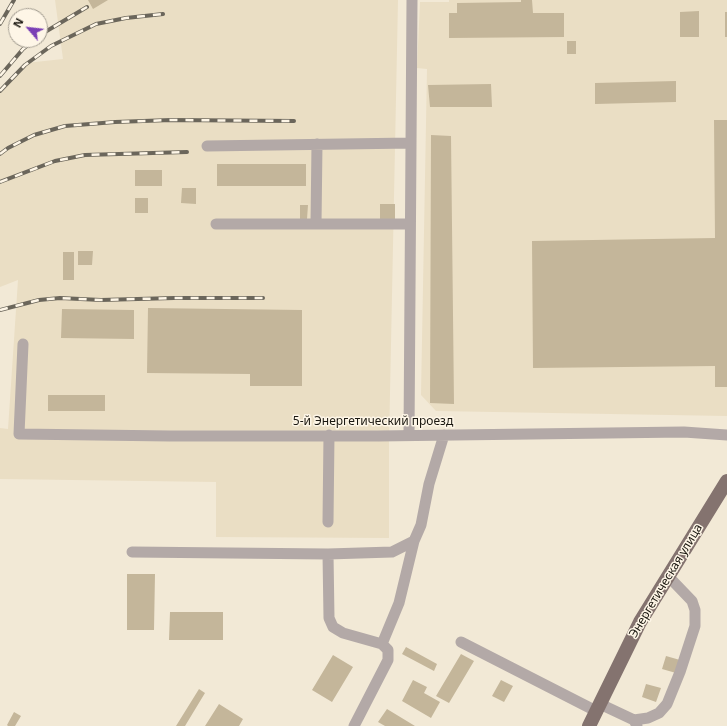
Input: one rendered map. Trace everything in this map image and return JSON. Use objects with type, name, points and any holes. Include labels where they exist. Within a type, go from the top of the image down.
[{"type":"main road","name":"Энергетическая улица","points":[[589,726],[640,622],[727,482]]},
{"type":"street","points":[[409,435],[412,0]]},
{"type":"street","points":[[207,146],[411,143]]},
{"type":"street","points":[[316,224],[317,144]]},
{"type":"street","points":[[216,224],[410,224]]},
{"type":"street","name":"5-й Энергетический проезд","points":[[23,344],[19,434],[170,436],[684,432],[727,435]]},
{"type":"street","points":[[328,522],[329,435]]},
{"type":"street","points":[[382,644],[399,603],[414,541],[421,524],[429,484],[444,435]]},
{"type":"street","points":[[132,552],[328,554],[392,552],[414,541]]},
{"type":"street","points":[[328,554],[329,618],[333,627],[343,633],[382,644],[388,650],[388,660],[354,726]]},
{"type":"street","points":[[461,642],[598,708],[635,723],[660,713],[667,704],[680,672],[695,626],[695,610],[692,601],[668,576]]},
{"type":"shaded area","points":[[55,0],[398,0],[389,442],[389,538],[216,537],[216,482],[0,479],[0,428],[8,429],[18,280],[0,287],[0,89],[26,63],[63,59]]},
{"type":"shaded area","points":[[449,0],[727,0],[727,416],[436,411],[421,395],[427,69],[417,68],[420,2],[449,2]]},
{"type":"building","points":[[88,0],[108,0],[93,9]]},
{"type":"building","points":[[521,0],[532,0],[533,13],[564,13],[564,37],[449,38],[449,13],[457,13],[457,3],[521,2]]},
{"type":"building","points":[[699,11],[699,37],[680,37],[680,12]]},
{"type":"building","points":[[725,12],[727,12],[727,37],[725,37]]},
{"type":"building","points":[[567,41],[576,41],[576,54],[567,54]]},
{"type":"building","points":[[676,81],[676,102],[595,104],[595,83]]},
{"type":"building","points":[[491,84],[492,107],[430,107],[428,85]]},
{"type":"building","points":[[714,120],[727,120],[727,387],[715,387],[715,366],[533,368],[532,241],[715,238]]},
{"type":"building","points":[[431,135],[451,136],[454,404],[430,403]]},
{"type":"building","points":[[217,164],[306,164],[306,186],[217,186]]},
{"type":"building","points":[[135,170],[162,170],[162,186],[135,186]]},
{"type":"building","points":[[182,188],[196,188],[196,204],[181,203]]},
{"type":"building","points":[[135,198],[148,198],[148,213],[135,213]]},
{"type":"building","points":[[380,204],[395,204],[395,219],[380,219]]},
{"type":"building","points":[[300,205],[308,205],[307,219],[300,219]]},
{"type":"building","points":[[78,251],[93,251],[92,265],[78,265]]},
{"type":"building","points":[[63,252],[74,252],[74,280],[63,280]]},
{"type":"building","points":[[148,308],[302,310],[302,386],[250,386],[250,374],[147,373]]},
{"type":"building","points":[[62,309],[134,310],[134,339],[61,338]]},
{"type":"building","points":[[48,395],[105,395],[105,411],[48,411]]},
{"type":"building","points":[[127,574],[155,574],[154,630],[127,630]]},
{"type":"building","points":[[170,612],[223,612],[223,640],[169,640]]},
{"type":"building","points":[[406,647],[437,664],[434,671],[402,654]]},
{"type":"building","points":[[461,654],[474,661],[449,703],[436,696]]},
{"type":"building","points":[[333,655],[353,667],[332,702],[312,690]]},
{"type":"building","points":[[666,656],[680,660],[676,673],[662,669]]},
{"type":"building","points":[[413,680],[427,687],[424,693],[440,702],[431,718],[402,701]]},
{"type":"building","points":[[501,680],[513,686],[504,702],[492,696]]},
{"type":"building","points":[[646,684],[661,688],[656,702],[642,697]]},
{"type":"building","points":[[199,689],[205,693],[185,726],[176,726]]},
{"type":"building","points":[[219,704],[243,719],[239,726],[205,726]]},
{"type":"building","points":[[387,709],[415,726],[385,726],[378,722]]},
{"type":"building","points":[[14,712],[21,716],[15,726],[8,726],[7,725]]},
{"type":"railway","points":[[0,24],[14,0]]},
{"type":"railway","points":[[48,30],[87,7]]},
{"type":"railway","points":[[0,91],[25,65],[51,46],[96,24],[126,18],[163,14]]},
{"type":"railway","points":[[0,76],[24,48]]},
{"type":"railway","points":[[0,154],[8,148],[34,135],[65,126],[171,120],[294,121]]},
{"type":"railway","points":[[0,182],[55,161],[85,155],[187,152]]},
{"type":"railway","points":[[0,310],[39,300],[60,298],[101,300],[263,298]]}]
